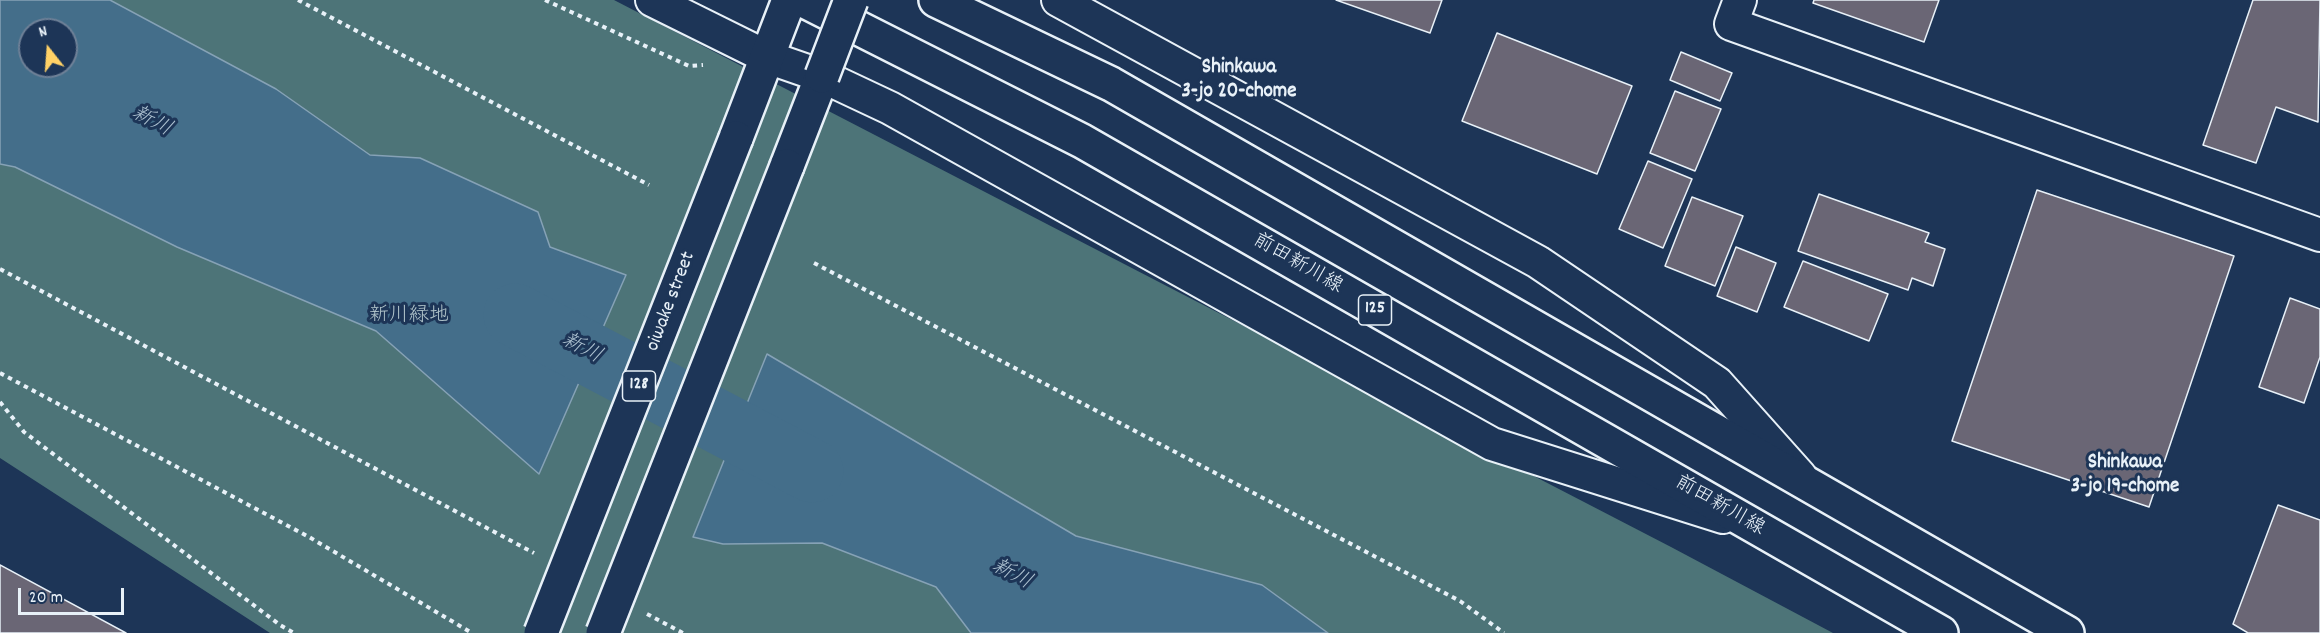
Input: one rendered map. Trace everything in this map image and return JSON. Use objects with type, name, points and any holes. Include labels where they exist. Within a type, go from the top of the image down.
[{"type":"main road","name":"128","points":[[767,57],[789,0]]},
{"type":"main road","name":"前田新川線","points":[[803,0],[1082,141],[1941,633]]},
{"type":"main road","points":[[603,633],[851,0]]},
{"type":"main road","points":[[936,0],[1111,84],[2067,633]]},
{"type":"main road","name":"oiwake street","points":[[541,633],[767,57]]},
{"type":"street","points":[[652,0],[767,57],[822,76],[890,108],[1492,444],[1755,527]]},
{"type":"street","points":[[1058,0],[1538,262],[1718,383],[1805,482]]},
{"type":"street","points":[[1740,0],[1731,24],[2320,235]]},
{"type":"path","points":[[298,0],[649,185]]},
{"type":"path","points":[[545,0],[689,66],[709,64]]},
{"type":"path","points":[[814,263],[1460,601],[1504,633]]},
{"type":"path","points":[[0,269],[482,525]]},
{"type":"path","points":[[0,373],[309,537],[472,633]]},
{"type":"path","points":[[0,402],[24,432],[279,625],[294,633]]},
{"type":"green space","name":"新川緑地","points":[[0,0],[614,0],[1833,633],[270,633],[0,458]]},
{"type":"water","points":[[0,0],[110,0],[276,89],[370,155],[420,158],[538,212],[550,247],[626,275],[539,474],[376,331],[177,247],[15,167],[0,164]]},
{"type":"water","points":[[767,354],[1076,536],[1262,585],[1328,633],[971,633],[936,587],[822,543],[723,544],[693,537]]},
{"type":"building","points":[[1336,0],[1442,0],[1430,33]]},
{"type":"building","points":[[1814,0],[1939,0],[1924,42],[1813,3]]},
{"type":"building","points":[[2253,0],[2320,0],[2318,122],[2276,107],[2256,163],[2203,145]]},
{"type":"building","points":[[1497,33],[1632,86],[1597,174],[1462,121]]},
{"type":"building","points":[[1681,52],[1732,73],[1720,101],[1670,80]]},
{"type":"building","points":[[1675,91],[1721,109],[1695,171],[1650,153]]},
{"type":"building","points":[[1648,161],[1692,179],[1663,248],[1619,229]]},
{"type":"building","points":[[2037,190],[2234,256],[2149,507],[1952,441]]},
{"type":"building","points":[[1819,194],[1929,233],[1925,242],[1945,249],[1933,286],[1912,278],[1908,290],[1798,251]]},
{"type":"building","points":[[1692,197],[1743,216],[1715,286],[1665,266]]},
{"type":"building","points":[[1736,247],[1776,263],[1757,312],[1717,296]]},
{"type":"building","points":[[1803,261],[1888,294],[1869,341],[1784,307]]},
{"type":"building","points":[[2290,298],[2320,309],[2320,357],[2304,403],[2259,387]]},
{"type":"building","points":[[2278,505],[2320,520],[2320,633],[2248,633],[2233,624]]},
{"type":"building","points":[[0,565],[126,633],[0,633]]},
{"type":"waterway","name":"新川","points":[[515,315],[812,471]]},
{"type":"district","name":"Shinkawa 3-jo 20-chome","points":[[1239,81]]},
{"type":"district","name":"Shinkawa 3-jo 19-chome","points":[[2125,476]]}]
